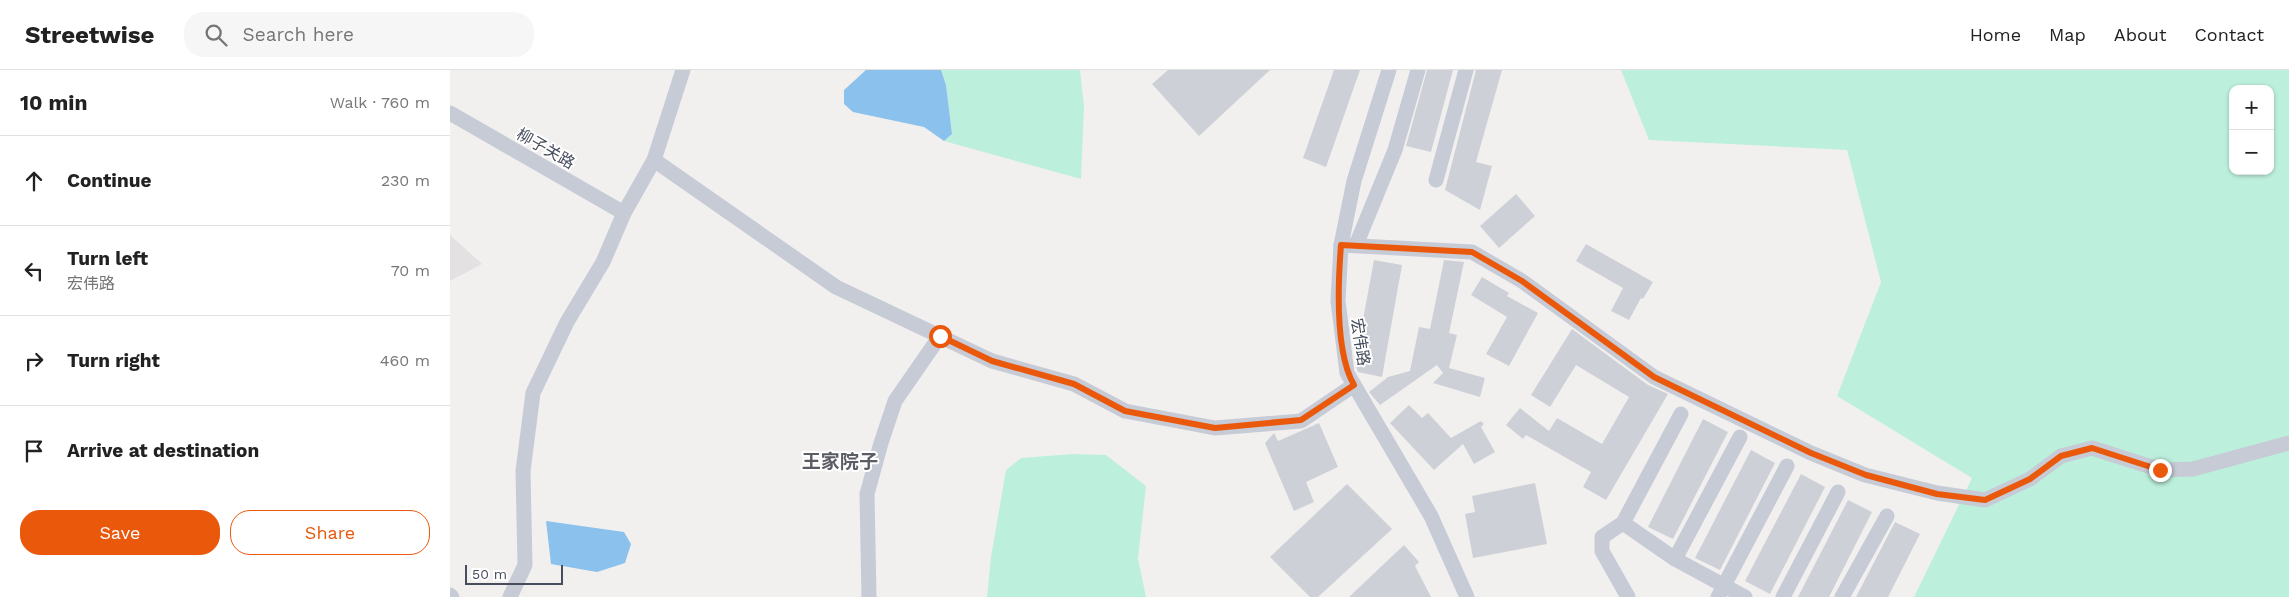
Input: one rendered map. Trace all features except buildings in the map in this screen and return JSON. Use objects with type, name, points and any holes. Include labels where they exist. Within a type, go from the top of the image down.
[{"type":"street","points":[[510,597],[525,565],[523,472],[533,393],[567,322],[604,262],[624,213],[654,160],[683,70]]},
{"type":"street","name":"宏伟路","points":[[1389,70],[1354,181],[1341,245],[1338,301],[1347,373],[1431,516],[1467,597]]},
{"type":"street","points":[[1356,246],[1395,150],[1418,70]]},
{"type":"street","points":[[1436,180],[1466,70]]},
{"type":"street","name":"柳子关路","points":[[450,113],[624,213]]},
{"type":"street","points":[[654,160],[836,287],[992,361],[1074,384],[1125,411],[1215,428],[1301,420],[1354,385]]},
{"type":"street","points":[[1341,245],[1472,252],[1522,281],[1654,377],[1838,464],[1866,475],[1937,494],[1985,500],[2030,479],[2061,456],[2092,448],[2160,470],[2193,469],[2289,442]]},
{"type":"street","points":[[869,597],[867,494],[878,451],[895,401],[940,336]]},
{"type":"street","points":[[1628,597],[1602,551],[1602,537],[1623,523],[1681,414]]},
{"type":"street","points":[[1675,559],[1740,437]]},
{"type":"street","points":[[1721,591],[1787,466]]},
{"type":"street","points":[[1783,597],[1838,492]]},
{"type":"street","points":[[1842,597],[1887,516]]},
{"type":"street","points":[[1623,523],[1721,591],[1745,597]]},
{"type":"shaded area","points":[[450,235],[482,264],[450,281]]},
{"type":"green space","points":[[941,70],[1080,70],[1084,106],[1081,179],[944,141],[952,134],[946,85]]},
{"type":"green space","points":[[1621,70],[2289,70],[2289,597],[1914,597],[1972,478],[1837,396],[1881,282],[1847,150],[1649,140]]},
{"type":"green space","points":[[1072,454],[1106,455],[1146,486],[1138,559],[1146,597],[987,597],[991,557],[1006,470],[1021,458]]},
{"type":"water","points":[[866,70],[941,70],[946,85],[952,134],[944,141],[924,127],[853,112],[844,104],[844,90]]},
{"type":"water","points":[[546,521],[624,532],[631,544],[625,563],[597,572],[551,564]]},
{"type":"district","name":"王家院子","points":[[840,461]]},
{"type":"route","points":[[940,336],[992,361],[1074,384],[1125,411],[1215,428],[1301,420],[1354,385],[1347,373],[1338,301],[1341,245],[1472,252],[1522,281],[1654,377],[1811,453],[1866,475],[1937,494],[1985,500],[2030,479],[2061,456],[2092,448],[2160,470]]}]
